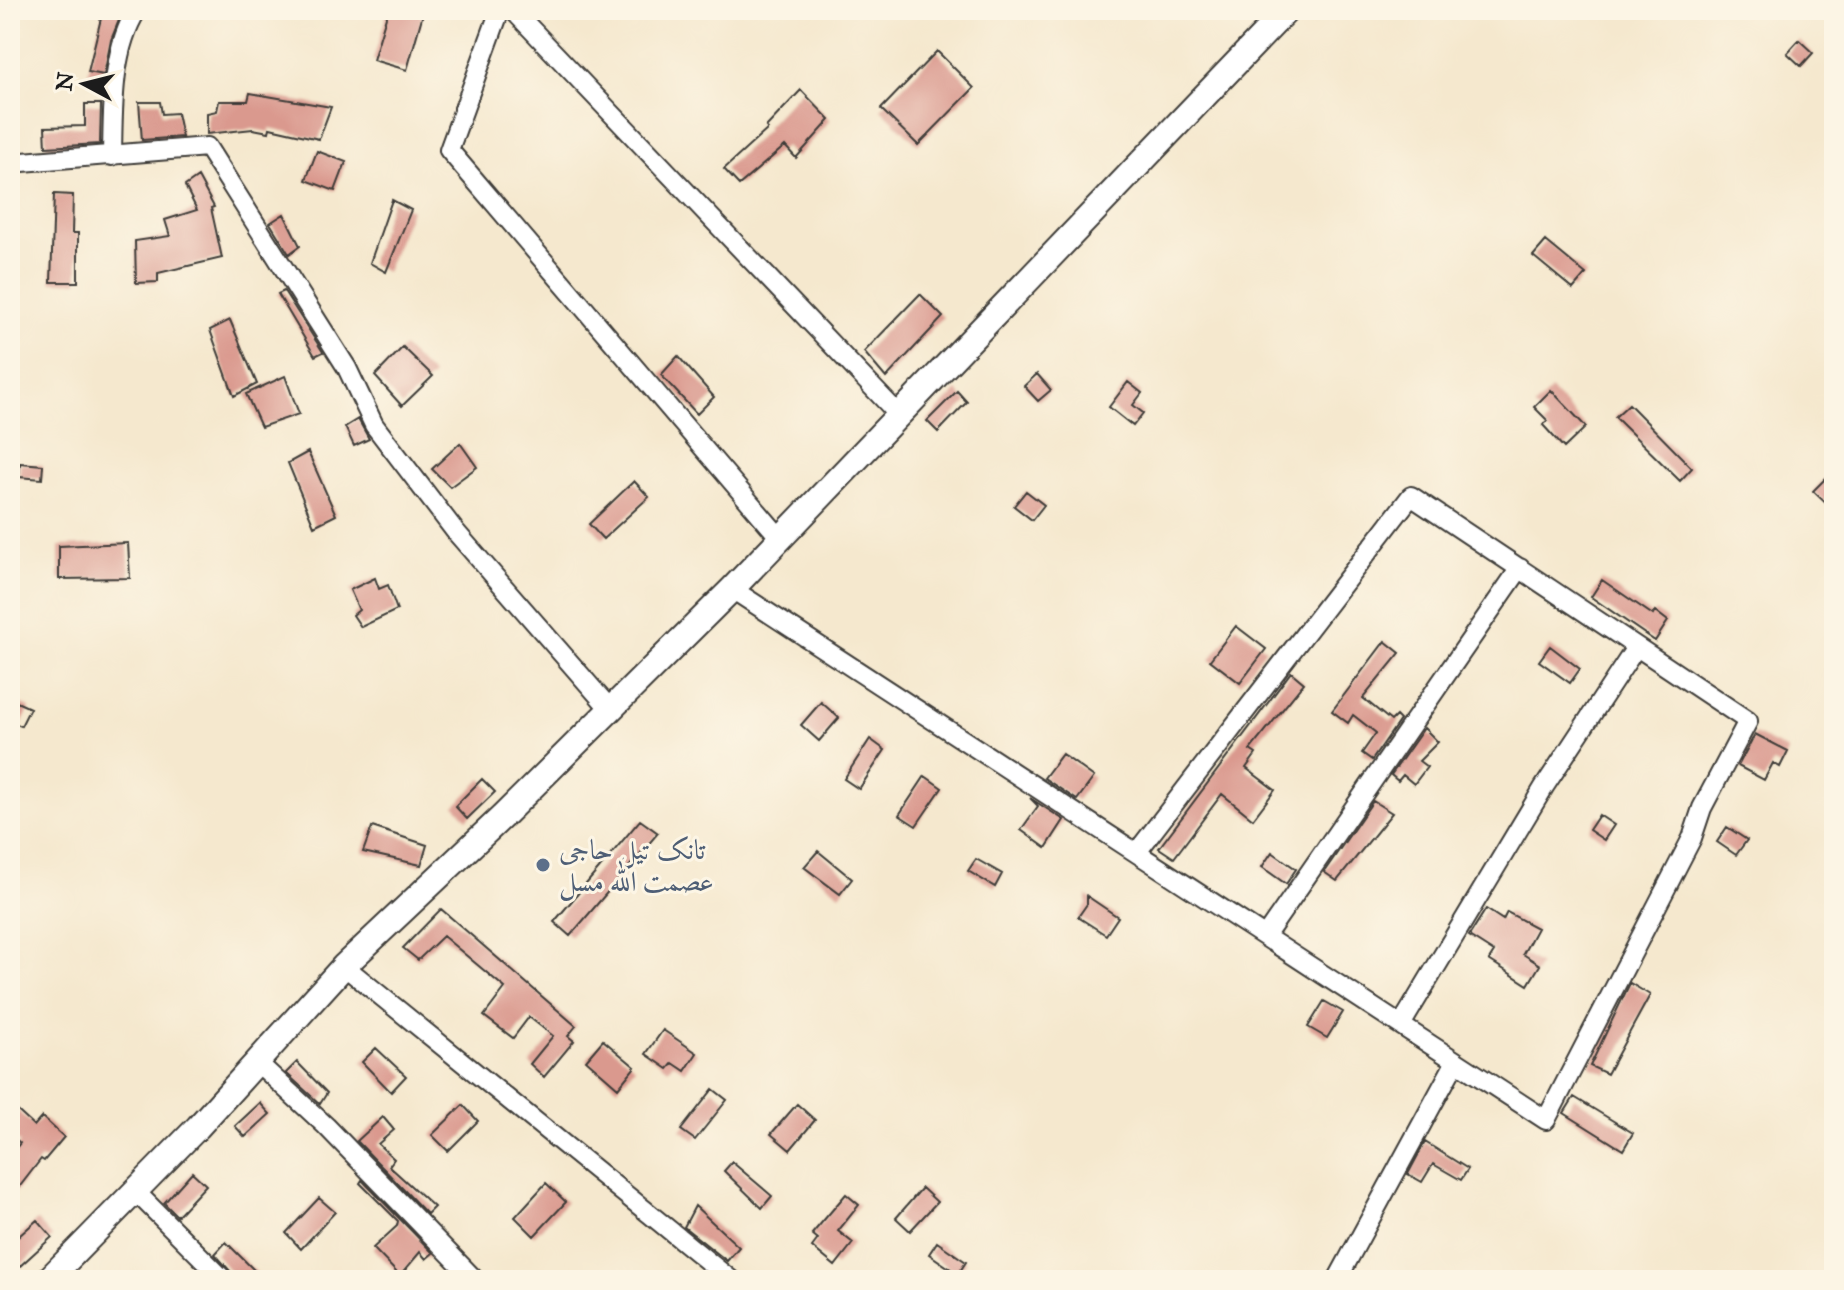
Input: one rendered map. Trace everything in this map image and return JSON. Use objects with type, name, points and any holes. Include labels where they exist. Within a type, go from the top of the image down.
[{"type":"main road","points":[[48,1280],[257,1062],[344,966],[611,710],[732,589],[1287,10]]},
{"type":"street","points":[[112,156],[114,91],[129,22],[137,10]]},
{"type":"street","points":[[500,10],[449,150],[781,539]]},
{"type":"street","points":[[513,10],[899,415]]},
{"type":"street","points":[[10,163],[207,147],[347,368],[374,425],[455,531],[611,710]]},
{"type":"street","points":[[732,589],[1546,1120],[1692,838],[1702,808],[1748,721],[1665,662],[1635,649],[1613,630],[1411,496],[1137,852]]},
{"type":"street","points":[[1266,935],[1520,568]]},
{"type":"street","points":[[1401,1025],[1544,787],[1635,649]]},
{"type":"street","points":[[344,966],[731,1280]]},
{"type":"street","points":[[257,1062],[326,1126],[475,1280]]},
{"type":"street","points":[[1337,1280],[1455,1063]]},
{"type":"street","points":[[135,1191],[224,1280]]},
{"type":"building","points":[[103,10],[123,10],[111,40],[104,75],[88,72]]},
{"type":"building","points":[[388,10],[424,10],[407,70],[373,60]]},
{"type":"building","points":[[1799,40],[1813,53],[1801,66],[1787,53]]},
{"type":"building","points":[[937,51],[974,88],[918,145],[881,109]]},
{"type":"building","points":[[801,90],[830,120],[796,158],[785,146],[739,185],[724,169],[768,129],[766,127]]},
{"type":"building","points":[[250,93],[331,107],[319,139],[270,128],[269,132],[253,129],[207,134],[207,113],[217,111],[219,101],[248,101]]},
{"type":"building","points":[[139,102],[160,102],[162,114],[177,113],[182,137],[142,140]]},
{"type":"building","points":[[85,104],[101,104],[100,144],[46,147],[45,127],[85,126]]},
{"type":"building","points":[[317,151],[346,162],[335,191],[306,180]]},
{"type":"building","points":[[198,177],[214,207],[211,208],[222,258],[158,273],[158,282],[136,283],[135,241],[170,236],[165,220],[197,210],[185,186]]},
{"type":"building","points":[[54,194],[73,195],[72,233],[78,233],[78,282],[51,282]]},
{"type":"building","points":[[392,200],[411,210],[386,272],[370,263]]},
{"type":"building","points":[[284,214],[300,246],[289,254],[270,223]]},
{"type":"building","points":[[1546,241],[1586,274],[1573,289],[1533,256]]},
{"type":"building","points":[[284,291],[323,352],[315,356],[278,294]]},
{"type":"building","points":[[920,294],[943,317],[886,378],[864,352]]},
{"type":"building","points":[[230,320],[257,384],[234,396],[210,330]]},
{"type":"building","points":[[403,347],[433,376],[402,406],[375,376]]},
{"type":"building","points":[[678,356],[714,397],[697,414],[661,375]]},
{"type":"building","points":[[1037,374],[1051,390],[1038,401],[1024,386]]},
{"type":"building","points":[[285,376],[299,414],[261,427],[246,394]]},
{"type":"building","points":[[1128,382],[1142,393],[1133,405],[1143,413],[1133,426],[1109,407]]},
{"type":"building","points":[[1551,390],[1586,427],[1564,448],[1543,425],[1548,421],[1534,407]]},
{"type":"building","points":[[957,391],[967,402],[938,432],[927,421]]},
{"type":"building","points":[[1629,404],[1692,468],[1680,481],[1615,417]]},
{"type":"building","points":[[358,419],[369,439],[354,446],[345,427]]},
{"type":"building","points":[[460,443],[477,467],[450,487],[432,469]]},
{"type":"building","points":[[308,452],[336,515],[314,526],[288,463]]},
{"type":"building","points":[[20,463],[43,465],[42,479],[19,477]]},
{"type":"building","points":[[1834,470],[1834,511],[1813,491]]},
{"type":"building","points":[[634,481],[649,497],[603,539],[589,524]]},
{"type":"building","points":[[1026,491],[1044,505],[1032,520],[1014,506]]},
{"type":"building","points":[[128,543],[130,578],[59,579],[59,546]]},
{"type":"building","points":[[375,578],[379,589],[388,585],[397,610],[361,627],[353,615],[359,610],[350,590]]},
{"type":"building","points":[[1602,580],[1653,615],[1655,611],[1668,621],[1655,641],[1591,597]]},
{"type":"building","points":[[1236,626],[1266,649],[1240,683],[1210,660]]},
{"type":"building","points":[[1385,641],[1400,653],[1363,698],[1391,721],[1396,716],[1400,720],[1372,760],[1362,753],[1376,733],[1353,715],[1348,723],[1332,711]]},
{"type":"building","points":[[1550,646],[1580,669],[1570,683],[1539,661]]},
{"type":"building","points":[[1291,672],[1304,683],[1250,750],[1256,754],[1246,768],[1275,790],[1253,819],[1222,794],[1174,858],[1159,848]]},
{"type":"building","points":[[10,699],[30,708],[21,726],[10,721]]},
{"type":"building","points":[[821,702],[839,718],[819,741],[801,725]]},
{"type":"building","points":[[1424,728],[1438,742],[1419,761],[1427,767],[1414,784],[1403,775],[1398,781],[1391,775]]},
{"type":"building","points":[[1755,734],[1788,751],[1780,767],[1773,763],[1764,780],[1738,766]]},
{"type":"building","points":[[870,739],[885,750],[859,789],[844,779]]},
{"type":"building","points":[[1062,754],[1094,777],[1077,800],[1044,778]]},
{"type":"building","points":[[925,776],[942,788],[916,826],[899,815]]},
{"type":"building","points":[[482,779],[495,792],[467,819],[455,806]]},
{"type":"building","points":[[1030,798],[1064,820],[1046,848],[1021,830],[1038,806]]},
{"type":"building","points":[[1373,801],[1392,813],[1337,881],[1324,872]]},
{"type":"building","points":[[1599,815],[1614,825],[1604,840],[1589,830]]},
{"type":"building","points":[[640,820],[658,833],[570,936],[554,922]]},
{"type":"building","points":[[372,827],[427,845],[421,865],[363,852]]},
{"type":"building","points":[[1727,827],[1747,840],[1736,855],[1717,842]]},
{"type":"building","points":[[818,851],[852,879],[840,894],[804,867]]},
{"type":"building","points":[[1272,852],[1296,869],[1286,884],[1262,867]]},
{"type":"building","points":[[976,859],[1002,874],[995,887],[968,871]]},
{"type":"building","points":[[1087,896],[1118,917],[1106,935],[1078,917],[1087,904]]},
{"type":"building","points":[[441,909],[576,1026],[568,1036],[574,1041],[544,1077],[530,1064],[553,1036],[529,1017],[513,1038],[484,1016],[505,988],[443,936],[418,960],[403,948]]},
{"type":"building","points":[[1486,909],[1503,920],[1507,912],[1537,928],[1523,954],[1540,965],[1528,985],[1489,960],[1494,952],[1469,936]]},
{"type":"building","points":[[1630,983],[1650,995],[1607,1074],[1590,1066]]},
{"type":"building","points":[[1324,1001],[1343,1012],[1327,1038],[1308,1027]]},
{"type":"building","points":[[663,1030],[697,1053],[685,1071],[673,1063],[668,1069],[646,1054]]},
{"type":"building","points":[[603,1040],[635,1067],[618,1088],[586,1060]]},
{"type":"building","points":[[376,1048],[406,1076],[391,1092],[362,1062]]},
{"type":"building","points":[[297,1062],[327,1093],[320,1104],[286,1073]]},
{"type":"building","points":[[713,1089],[727,1100],[695,1140],[681,1130]]},
{"type":"building","points":[[1574,1097],[1633,1133],[1623,1150],[1564,1113]]},
{"type":"building","points":[[260,1103],[270,1114],[245,1137],[235,1126]]},
{"type":"building","points":[[10,1104],[34,1126],[42,1117],[64,1137],[44,1161],[41,1159],[10,1199],[10,1155],[20,1143],[10,1134]]},
{"type":"building","points":[[797,1104],[815,1120],[790,1150],[771,1134]]},
{"type":"building","points":[[463,1105],[478,1121],[448,1151],[432,1135]]},
{"type":"building","points":[[383,1117],[394,1130],[378,1144],[394,1159],[389,1166],[434,1207],[427,1214],[357,1141]]},
{"type":"building","points":[[1425,1142],[1468,1169],[1461,1180],[1433,1164],[1422,1182],[1408,1174]]},
{"type":"building","points":[[732,1162],[772,1196],[762,1208],[724,1171]]},
{"type":"building","points":[[192,1172],[206,1185],[177,1216],[164,1203]]},
{"type":"building","points":[[362,1180],[433,1253],[426,1259],[420,1252],[400,1276],[373,1248],[397,1226],[398,1221],[360,1183]]},
{"type":"building","points":[[546,1183],[566,1202],[534,1236],[515,1217]]},
{"type":"building","points":[[922,1188],[937,1202],[910,1231],[896,1218]]},
{"type":"building","points":[[846,1194],[859,1205],[838,1231],[853,1243],[835,1266],[812,1247],[818,1239],[812,1234]]},
{"type":"building","points":[[319,1198],[335,1212],[301,1249],[286,1233]]},
{"type":"building","points":[[695,1206],[739,1247],[727,1261],[684,1227]]},
{"type":"building","points":[[37,1220],[52,1237],[20,1266],[10,1256],[10,1244]]},
{"type":"building","points":[[226,1242],[264,1280],[238,1280],[215,1254]]},
{"type":"building","points":[[937,1242],[966,1262],[958,1274],[929,1254]]},
{"type":"place","name":"تانک تیل حاجی عصمت الله مسل","points":[[543,865]]}]
